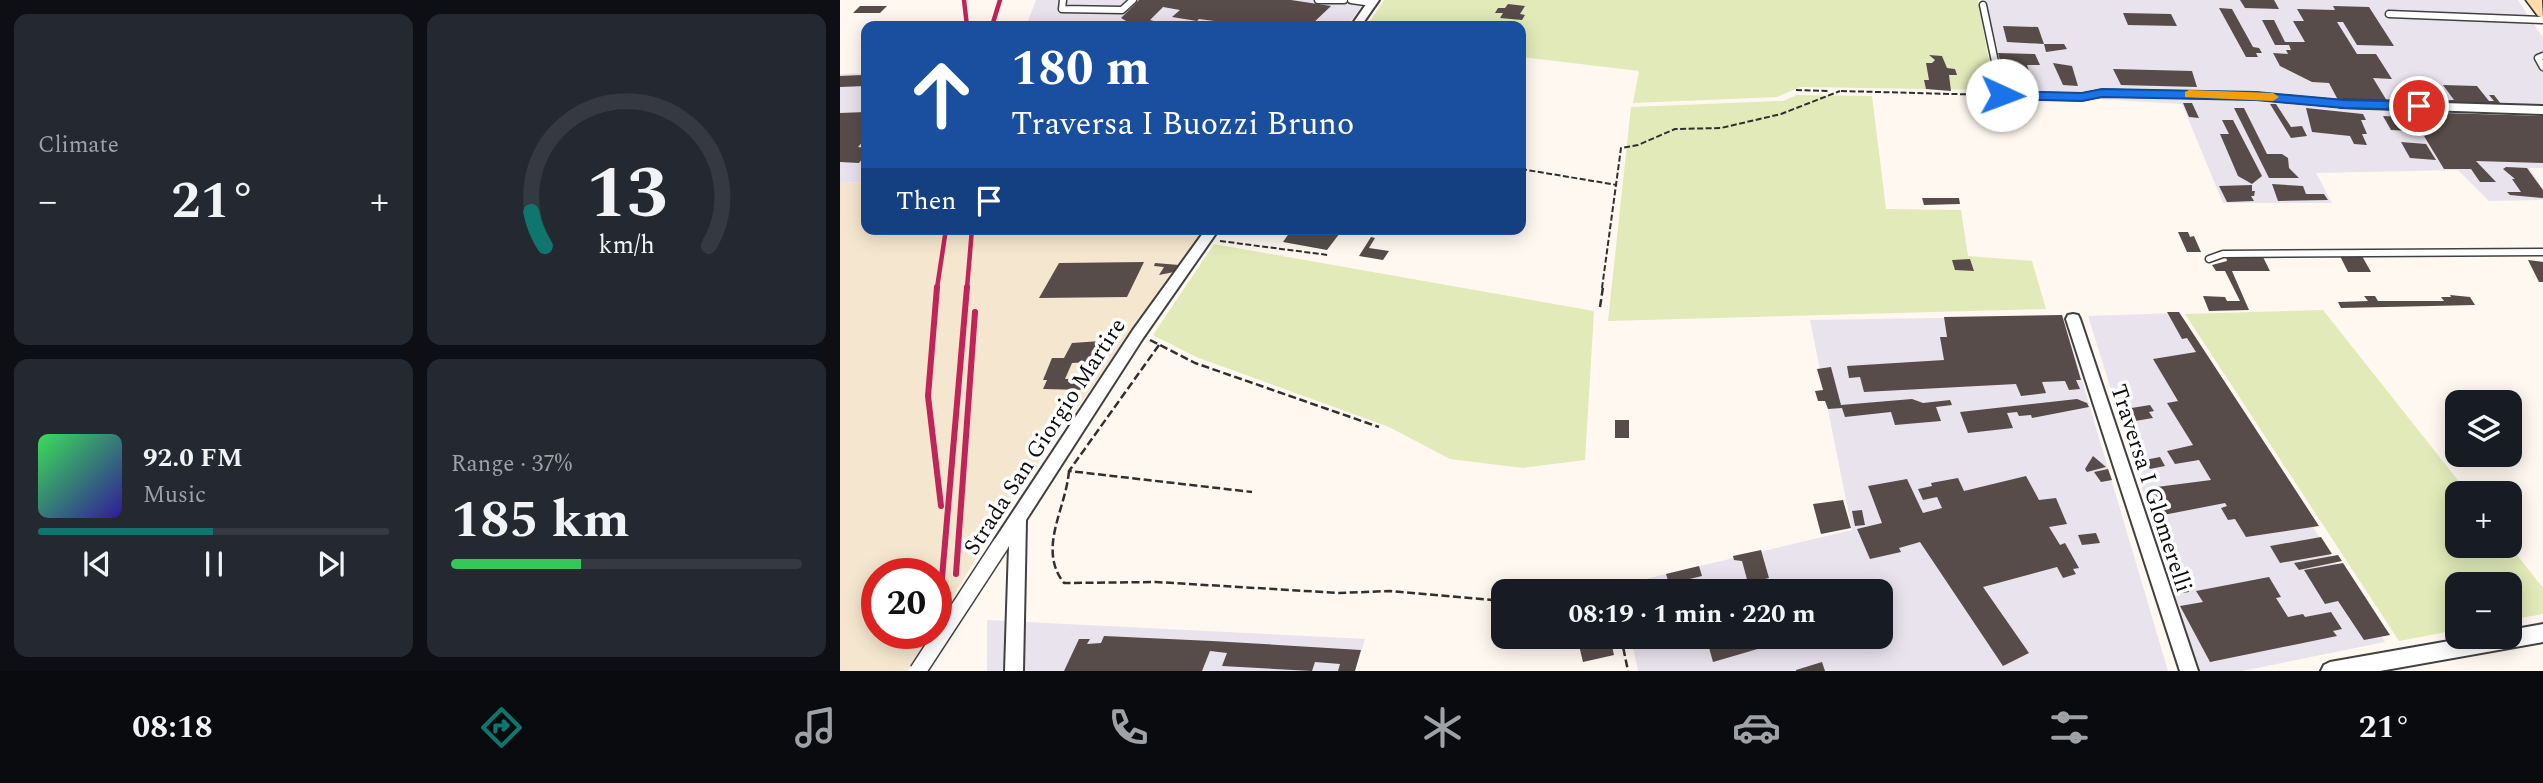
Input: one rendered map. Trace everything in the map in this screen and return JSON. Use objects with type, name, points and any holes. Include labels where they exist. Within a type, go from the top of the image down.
[{"type":"main road","points":[[2534,0],[2543,13]]},
{"type":"street","points":[[1359,21],[1373,1]]},
{"type":"street","points":[[2344,104],[2543,110]]},
{"type":"street","name":"Strada San Giorgio Martire","points":[[918,671],[1138,334],[1209,235]]},
{"type":"street","name":"Traversa I Glomerelli","points":[[2073,319],[2189,671]]},
{"type":"street","points":[[1014,671],[1018,518]]},
{"type":"street","points":[[2330,671],[2543,633]]},
{"type":"lane","points":[[1063,0],[1062,9],[1122,10],[1133,0]]},
{"type":"lane","points":[[1318,0],[1344,0]]},
{"type":"lane","points":[[1352,0],[1373,1]]},
{"type":"lane","points":[[1983,5],[2002,95],[2082,97],[2102,93],[2256,96],[2344,104]]},
{"type":"lane","points":[[2389,14],[2543,20]]},
{"type":"lane","points":[[2543,56],[2538,58],[2543,67]]},
{"type":"lane","points":[[2209,259],[2223,254],[2543,252]]},
{"type":"path","points":[[1796,90],[2002,95]]},
{"type":"path","points":[[1600,307],[1621,148],[1638,145],[1675,129],[1721,128],[1781,114],[1840,91]]},
{"type":"path","points":[[1526,170],[1617,184]]},
{"type":"path","points":[[1216,235],[1328,255]]},
{"type":"path","points":[[1138,334],[1195,363],[1379,427]]},
{"type":"path","points":[[1159,345],[1069,471],[1070,486],[1062,501],[1053,539],[1053,570],[1064,583],[1156,582],[1339,593],[1390,591],[1491,600]]},
{"type":"path","points":[[1069,471],[1252,492]]},
{"type":"path","points":[[1623,649],[1628,671]]},
{"type":"shaded area","points":[[1036,0],[1366,0],[1351,21],[1028,21]]},
{"type":"shaded area","points":[[1984,0],[2518,0],[2543,38],[2543,168],[2529,168],[2543,189],[2543,200],[2489,201],[2458,170],[2316,173],[2332,203],[2223,203],[2182,104],[2010,94]]},
{"type":"shaded area","points":[[861,73],[861,182],[840,183],[840,74]]},
{"type":"shaded area","points":[[861,182],[861,235],[1201,235],[1006,508],[952,598],[952,558],[861,558],[861,649],[922,649],[908,671],[840,671],[840,183]]},
{"type":"shaded area","points":[[2179,313],[2385,642],[2242,671],[2199,671],[2088,316]]},
{"type":"shaded area","points":[[2063,316],[2168,671],[1638,671],[1633,649],[1893,649],[1893,579],[1645,579],[1852,530],[1810,320]]},
{"type":"shaded area","points":[[987,620],[1365,639],[1355,671],[987,671]]},
{"type":"green space","points":[[1384,0],[1978,0],[1994,90],[1800,87],[1777,97],[1633,103],[1639,71],[1526,58],[1526,21],[1370,21]]},
{"type":"green space","points":[[1797,95],[1872,96],[1886,209],[1961,210],[1968,256],[2032,261],[2046,309],[1608,321],[1631,107],[1783,101]]},
{"type":"green space","points":[[1214,244],[1594,311],[1585,460],[1523,468],[1450,459],[1389,427],[1196,357],[1153,335]]},
{"type":"green space","points":[[2323,310],[2458,481],[2445,481],[2445,558],[2519,558],[2543,588],[2543,614],[2522,618],[2522,572],[2445,572],[2445,632],[2399,641],[2185,314]]},
{"type":"building","points":[[1139,0],[1291,0],[1331,6],[1315,21],[1197,21],[1172,17],[1180,10],[1163,7],[1150,20],[1154,21],[1126,21],[1121,18]]},
{"type":"building","points":[[2240,0],[2274,0],[2279,9],[2245,8]]},
{"type":"building","points":[[1508,4],[1525,6],[1520,14],[1525,15],[1522,20],[1500,18],[1503,13],[1495,13],[1498,8],[1505,8]]},
{"type":"building","points":[[860,6],[887,6],[880,13],[853,13]]},
{"type":"building","points":[[2333,6],[2369,7],[2394,46],[2357,45],[2343,22],[2337,22],[2357,54],[2376,54],[2392,79],[2373,78],[2387,101],[2338,100],[2329,83],[2312,82],[2280,66],[2273,53],[2288,54],[2286,50],[2291,50],[2289,45],[2275,45],[2262,20],[2274,20],[2285,42],[2305,42],[2293,21],[2304,21],[2297,9],[2335,10]]},
{"type":"building","points":[[2219,8],[2232,9],[2253,47],[2259,48],[2262,53],[2256,53],[2258,57],[2246,57]]},
{"type":"building","points":[[2123,13],[2171,14],[2177,26],[2128,25]]},
{"type":"building","points":[[2003,26],[2038,27],[2044,44],[2007,42]]},
{"type":"building","points":[[2044,44],[2064,44],[2067,49],[2046,52]]},
{"type":"building","points":[[1998,53],[2035,54],[2040,65],[2027,65],[2030,74],[2024,74],[2026,84],[2015,85],[2012,80],[2007,80],[2006,75],[2010,74],[2003,73]]},
{"type":"building","points":[[1929,55],[1942,56],[1947,68],[1955,69],[1957,75],[1949,75],[1951,91],[1926,89],[1924,80],[1929,80],[1926,63],[1935,60]]},
{"type":"building","points":[[2053,63],[2072,66],[2078,86],[2063,85]]},
{"type":"building","points":[[2113,69],[2192,71],[2197,87],[2121,85]]},
{"type":"building","points":[[861,75],[861,86],[840,87],[840,76]]},
{"type":"building","points":[[2443,85],[2477,86],[2489,101],[2494,101],[2489,95],[2494,95],[2501,104],[2450,103],[2449,100],[2454,100]]},
{"type":"building","points":[[2402,95],[2446,97],[2450,102],[2406,101]]},
{"type":"building","points":[[2183,103],[2192,103],[2199,118],[2189,117]]},
{"type":"building","points":[[2270,104],[2276,104],[2291,127],[2302,126],[2307,136],[2291,138]]},
{"type":"building","points":[[2234,108],[2244,108],[2267,154],[2282,154],[2288,158],[2289,168],[2299,178],[2269,178]]},
{"type":"building","points":[[2306,108],[2363,114],[2366,120],[2361,120],[2367,134],[2362,134],[2367,145],[2354,144],[2350,136],[2312,132]]},
{"type":"building","points":[[861,112],[859,163],[840,162],[840,113]]},
{"type":"building","points":[[2410,112],[2543,116],[2543,163],[2476,161],[2496,182],[2480,182],[2471,169],[2444,169],[2424,136],[2411,135],[2409,131],[2422,132]]},
{"type":"building","points":[[2383,116],[2402,117],[2410,131],[2391,130]]},
{"type":"building","points":[[2222,120],[2233,120],[2262,176],[2252,184],[2238,176],[2220,134],[2229,134]]},
{"type":"building","points":[[2401,142],[2426,144],[2436,160],[2410,158]]},
{"type":"building","points":[[2527,168],[2543,190],[2543,198],[2510,195],[2507,192],[2521,192],[2512,179],[2515,179],[2503,169]]},
{"type":"building","points":[[2272,184],[2303,186],[2306,194],[2324,194],[2328,200],[2278,201]]},
{"type":"building","points":[[2252,185],[2252,191],[2255,191],[2254,196],[2251,196],[2254,201],[2227,202],[2219,186]]},
{"type":"building","points":[[1922,198],[1959,198],[1960,204],[1924,205]]},
{"type":"building","points":[[2178,232],[2188,232],[2190,237],[2194,236],[2201,252],[2187,252]]},
{"type":"building","points":[[1288,235],[1338,235],[1327,250],[1283,242]]},
{"type":"building","points":[[1371,237],[1375,238],[1369,248],[1389,251],[1383,260],[1359,256]]},
{"type":"building","points":[[2340,256],[2362,256],[2371,272],[2348,272]]},
{"type":"building","points":[[2226,257],[2263,257],[2270,271],[2232,271],[2249,310],[2209,311],[2203,296],[2240,301],[2225,271],[2216,271],[2212,265],[2227,261]]},
{"type":"building","points":[[1970,259],[1974,271],[1955,270],[1952,260]]},
{"type":"building","points":[[2528,260],[2543,262],[2543,282],[2539,282]]},
{"type":"building","points":[[1144,262],[1127,297],[1039,298],[1059,263]]},
{"type":"building","points":[[1155,263],[1179,265],[1174,272],[1159,275],[1164,267],[1154,266]]},
{"type":"building","points":[[2450,295],[2470,297],[2475,305],[2341,308],[2338,302],[2368,301],[2364,296],[2375,296],[2378,301],[2444,301],[2441,297],[2451,297]]},
{"type":"building","points":[[2167,312],[2179,312],[2319,526],[2246,537],[2235,519],[2228,520],[2221,508],[2227,506],[2225,503],[2153,517],[2145,492],[2151,492],[2149,488],[2211,480],[2199,460],[2175,464],[2167,451],[2193,445],[2167,403],[2178,401],[2153,359],[2196,352],[2187,338],[2182,339]]},
{"type":"building","points":[[2062,315],[2081,380],[2076,380],[2080,389],[2069,390],[2065,381],[2042,382],[2046,393],[2021,396],[2016,384],[1864,392],[1860,377],[1849,378],[1847,366],[1944,360],[1940,337],[1947,337],[1944,317]]},
{"type":"building","points":[[1115,340],[1105,361],[1072,363],[1065,379],[1090,378],[1085,390],[1043,389],[1047,380],[1043,380],[1052,358],[1064,358],[1072,343]]},
{"type":"building","points":[[1831,367],[1841,405],[1912,399],[1923,403],[1950,400],[1952,405],[1936,407],[1941,421],[1895,425],[1891,412],[1845,417],[1842,408],[1828,409],[1825,401],[1818,401],[1815,391],[1823,390],[1817,369]]},
{"type":"building","points":[[2077,399],[2087,403],[2089,407],[2032,418],[2031,415],[2019,416],[2017,412],[2007,413],[2013,428],[1968,433],[1960,412]]},
{"type":"building","points":[[2150,405],[2154,411],[2149,412],[2153,418],[2123,423],[2119,410]]},
{"type":"building","points":[[1615,420],[1629,420],[1629,438],[1615,438]]},
{"type":"building","points":[[2093,456],[2106,467],[2087,472],[2085,469]]},
{"type":"building","points":[[2160,457],[2165,466],[2150,469],[2145,460]]},
{"type":"building","points":[[2108,469],[2112,480],[2101,482],[2094,472]]},
{"type":"building","points":[[2026,476],[2039,500],[2056,498],[2067,524],[2049,527],[2060,545],[2065,543],[2079,568],[2073,569],[2076,574],[2063,578],[2057,567],[1983,587],[2029,653],[2003,666],[1920,542],[1899,548],[1901,552],[1870,559],[1857,529],[1882,523],[1868,486],[1907,479],[1923,513],[1942,508],[1937,497],[1923,500],[1918,489],[1932,486],[1931,483],[1958,478],[1964,491]]},
{"type":"building","points":[[1843,500],[1851,528],[1821,534],[1813,504]]},
{"type":"building","points":[[1862,510],[1865,525],[1855,526],[1852,511]]},
{"type":"building","points":[[2096,533],[2100,543],[2082,545],[2078,535]]},
{"type":"building","points":[[2321,537],[2332,554],[2280,563],[2270,546]]},
{"type":"building","points":[[1761,550],[1769,578],[1747,579],[1742,561],[1734,560],[1733,556]]},
{"type":"building","points":[[2338,555],[2342,561],[2299,570],[2294,563]]},
{"type":"building","points":[[2343,563],[2390,635],[2364,640],[2338,601],[2325,604],[2304,570]]},
{"type":"building","points":[[1699,566],[1702,576],[1668,579],[1666,574]]},
{"type":"building","points":[[2171,575],[2182,576],[2189,592],[2176,594]]},
{"type":"building","points":[[2269,577],[2281,597],[2276,598],[2288,617],[2331,612],[2342,629],[2333,631],[2337,636],[2210,662],[2180,606],[2203,602],[2196,591]]},
{"type":"building","points":[[1104,636],[1361,650],[1355,671],[1338,671],[1340,664],[1315,662],[1312,671],[1222,666],[1227,653],[1210,651],[1202,671],[1064,671],[1079,639],[1090,639],[1087,644],[1101,643]]},
{"type":"building","points":[[1580,649],[1613,649],[1614,655],[1583,662]]},
{"type":"building","points":[[1709,649],[1757,649],[1713,662]]},
{"type":"building","points":[[1822,662],[1825,671],[1796,671],[1796,670]]},
{"type":"railway","points":[[964,0],[966,21]]},
{"type":"railway","points":[[994,21],[1000,0]]},
{"type":"railway","points":[[937,288],[945,235]]},
{"type":"railway","points":[[967,288],[971,235]]},
{"type":"railway","points":[[937,287],[928,396],[941,506]]},
{"type":"railway","points":[[944,558],[967,287]]},
{"type":"railway","points":[[956,574],[975,312]]},
{"type":"slow traffic","points":[[2189,94],[2273,97]]},
{"type":"route","points":[[2002,95],[2082,97],[2102,93],[2256,96],[2344,104],[2419,106]]}]
